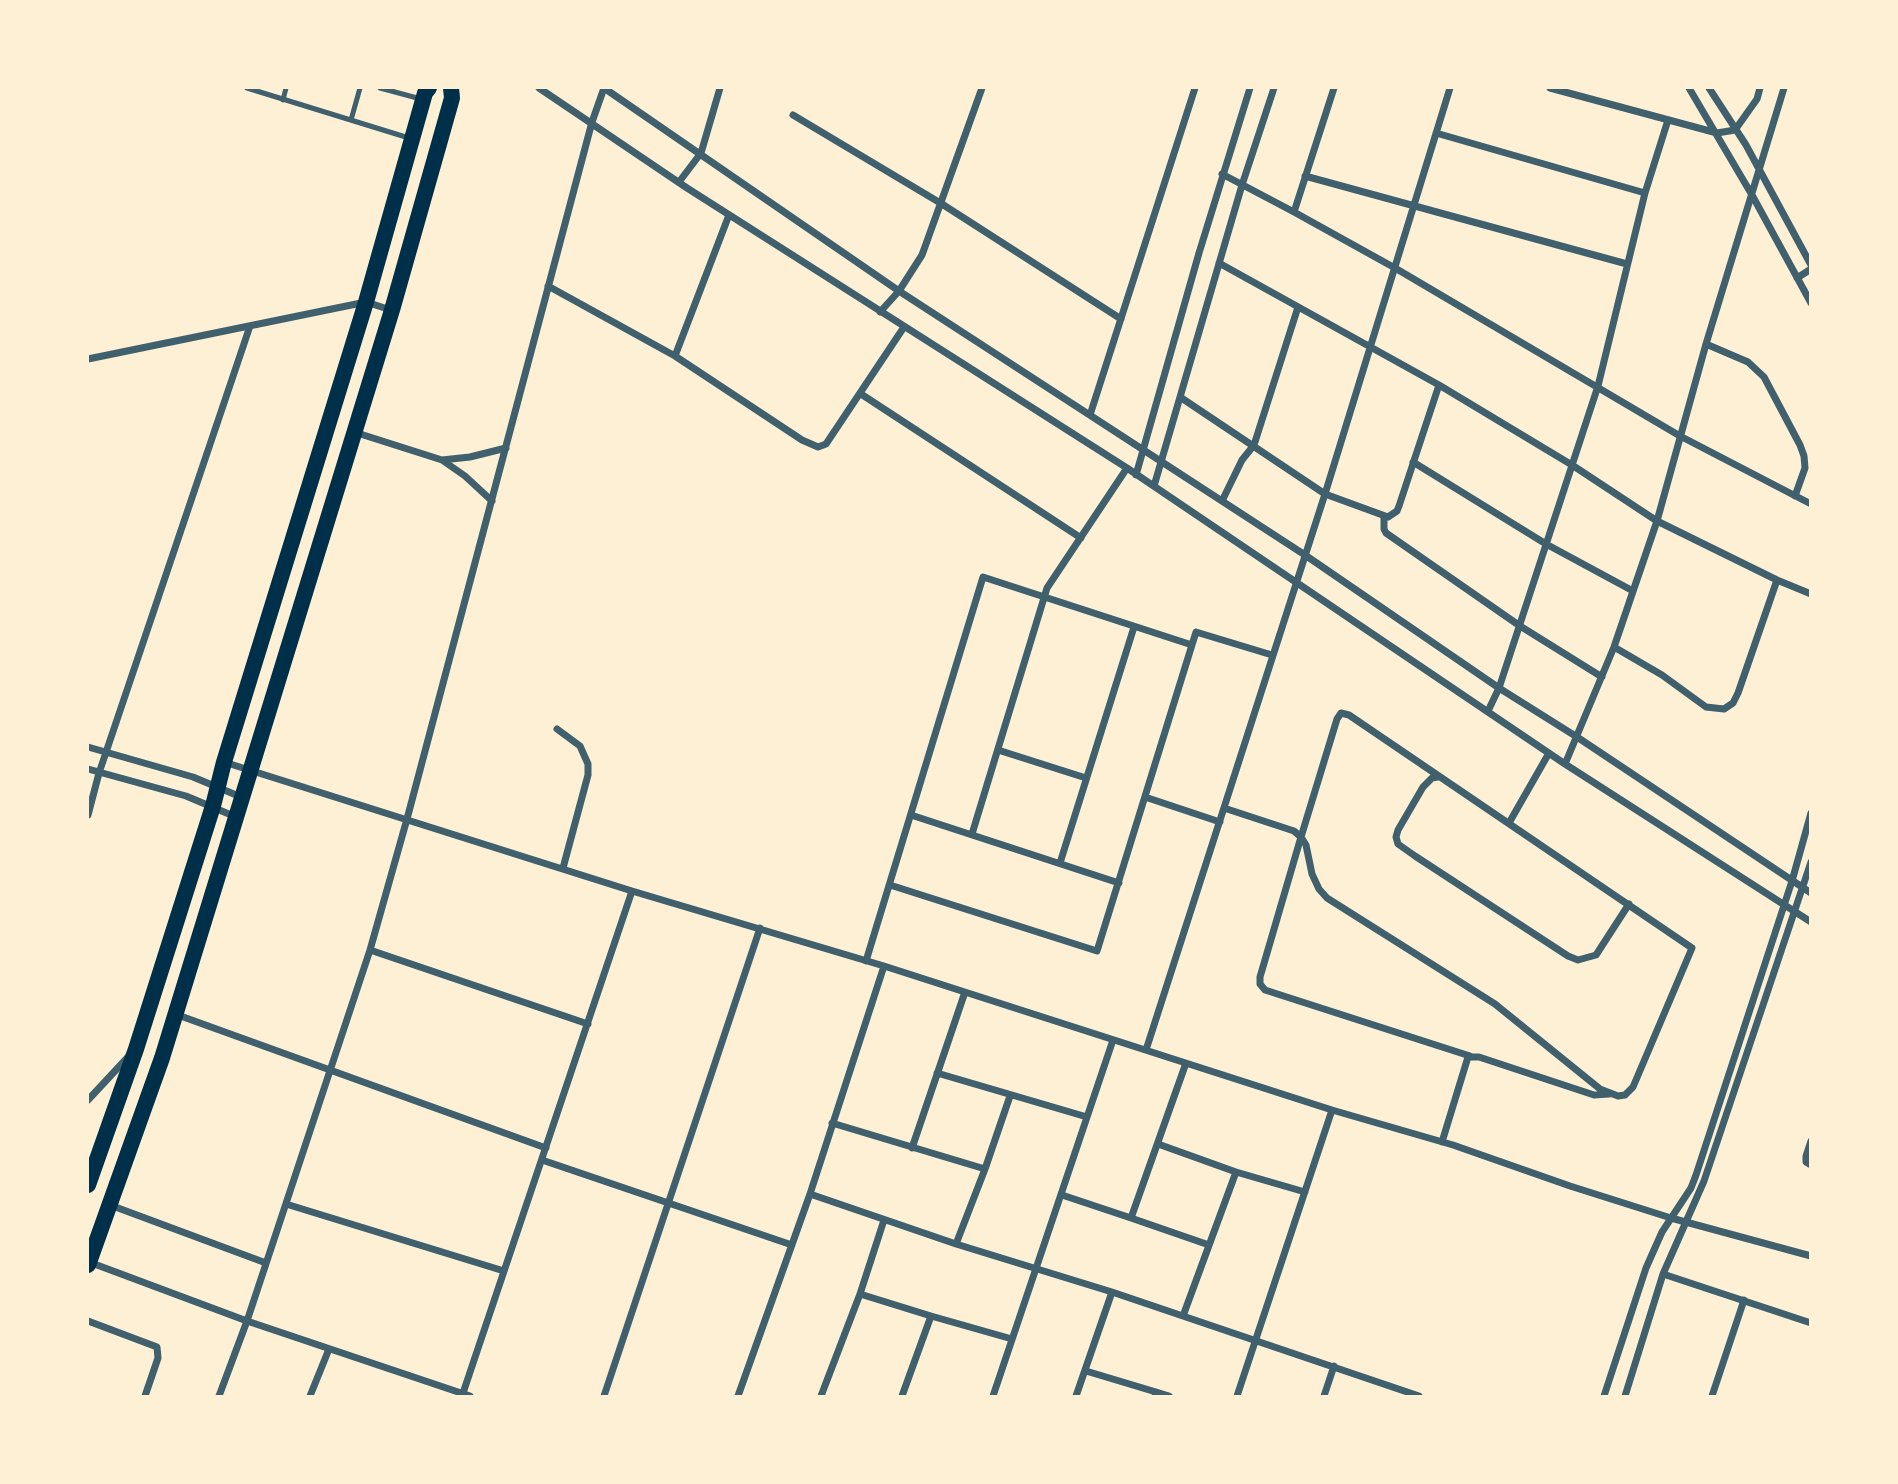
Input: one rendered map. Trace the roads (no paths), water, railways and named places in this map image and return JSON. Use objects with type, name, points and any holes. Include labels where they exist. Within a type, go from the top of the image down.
[{"type":"main road","points":[[88,1264],[162,1058],[392,310],[452,98],[451,88]]},
{"type":"main road","points":[[88,1185],[136,1049],[213,806],[224,762],[366,302],[426,94]]},
{"type":"street","points":[[539,88],[729,215],[1154,486],[1565,764],[1811,922]]},
{"type":"street","points":[[219,1396],[247,1321],[370,950],[592,122],[604,88],[900,291],[1305,555],[1499,688],[1811,893]]},
{"type":"street","points":[[679,182],[701,153],[720,88]]},
{"type":"street","points":[[880,312],[900,291],[922,255],[982,88]]},
{"type":"street","points":[[1090,415],[1195,88]]},
{"type":"street","points":[[1136,475],[1222,174],[1250,88]]},
{"type":"street","points":[[1154,486],[1242,185],[1274,88]]},
{"type":"street","points":[[1294,212],[1334,88]]},
{"type":"street","points":[[1146,1051],[1325,494],[1450,88]]},
{"type":"street","points":[[1550,88],[1717,133],[1735,130],[1757,99],[1760,88]]},
{"type":"street","points":[[1689,88],[1717,133],[1811,303]]},
{"type":"street","points":[[1709,88],[1760,169],[1811,267],[1797,278]]},
{"type":"street","points":[[1565,764],[1614,646],[1657,521],[1706,344],[1784,88]]},
{"type":"street","points":[[793,115],[942,204],[1121,319]]},
{"type":"street","points":[[1488,711],[1499,688],[1520,626],[1598,386],[1645,193],[1668,120]]},
{"type":"street","points":[[1436,133],[1645,193]]},
{"type":"street","points":[[1222,174],[1395,268],[1680,436],[1811,504]]},
{"type":"street","points":[[1305,176],[1627,264]]},
{"type":"street","points":[[674,356],[729,215]]},
{"type":"street","points":[[1219,263],[1439,385],[1572,465],[1657,521],[1811,594]]},
{"type":"street","points":[[548,286],[674,356],[802,440],[818,447],[826,444],[904,327]]},
{"type":"street","points":[[88,359],[366,302],[392,310]]},
{"type":"street","points":[[1222,501],[1242,460],[1254,445],[1298,307]]},
{"type":"street","points":[[88,815],[105,754],[250,326]]},
{"type":"street","points":[[1706,344],[1748,362],[1764,377],[1801,445],[1804,456],[1805,468],[1795,496]]},
{"type":"street","points":[[1180,397],[1325,494],[1384,516],[1397,511],[1439,385]]},
{"type":"street","points":[[861,394],[1081,538]]},
{"type":"street","points":[[354,432],[442,460],[465,476],[492,501]]},
{"type":"street","points":[[442,460],[470,457],[506,448]]},
{"type":"street","points":[[1413,462],[1546,544],[1633,591]]},
{"type":"street","points":[[972,834],[1046,588],[1126,468]]},
{"type":"street","points":[[1384,516],[1386,533],[1520,626],[1602,677]]},
{"type":"street","points":[[866,961],[983,577],[1192,645]]},
{"type":"street","points":[[1614,646],[1662,675],[1706,707],[1724,709],[1733,703],[1738,692],[1777,580]]},
{"type":"street","points":[[1060,863],[1134,627]]},
{"type":"street","points":[[890,885],[1097,951],[1196,632],[1272,655]]},
{"type":"street","points":[[1224,808],[1294,831],[1301,837],[1310,856],[1312,874],[1327,898],[1495,1004],[1600,1089],[1611,1094],[1625,1095],[1633,1087],[1692,948],[1349,715],[1342,713],[1337,719],[1301,837],[1260,977],[1260,984],[1265,990],[1594,1095],[1611,1094]]},
{"type":"street","points":[[557,729],[580,747],[588,764],[588,775],[563,868]]},
{"type":"street","points":[[88,747],[218,786],[242,797]]},
{"type":"street","points":[[998,750],[1086,778]]},
{"type":"street","points":[[1509,823],[1549,753]]},
{"type":"street","points":[[224,762],[632,891],[884,966],[1332,1110],[1442,1142],[1570,1186],[1811,1256]]},
{"type":"street","points":[[88,769],[213,806],[236,817]]},
{"type":"street","points":[[1438,777],[1432,778],[1423,788],[1398,830],[1398,844],[1415,856],[1568,957],[1578,960],[1596,956],[1629,904]]},
{"type":"street","points":[[1145,797],[1220,822]]},
{"type":"street","points":[[1604,1396],[1646,1268],[1671,1217],[1690,1190],[1696,1175],[1792,881],[1811,813]]},
{"type":"street","points":[[911,815],[1119,883]]},
{"type":"street","points":[[1625,1396],[1663,1274],[1704,1181],[1811,862]]},
{"type":"street","points":[[88,1264],[465,1396],[504,1271],[632,891]]},
{"type":"street","points":[[604,1396],[760,928]]},
{"type":"street","points":[[370,950],[588,1024]]},
{"type":"street","points":[[738,1396],[810,1194],[884,966]]},
{"type":"street","points":[[912,1148],[965,992]]},
{"type":"street","points":[[175,1014],[546,1148]]},
{"type":"street","points":[[993,1396],[1112,1040]]},
{"type":"street","points":[[88,1100],[136,1049]]},
{"type":"street","points":[[1442,1142],[1465,1060],[1470,1056]]},
{"type":"street","points":[[1131,1219],[1186,1063]]},
{"type":"street","points":[[937,1073],[1087,1117]]},
{"type":"street","points":[[956,1244],[1010,1096]]},
{"type":"street","points":[[1237,1396],[1332,1110]]},
{"type":"street","points":[[832,1123],[985,1169]]},
{"type":"street","points":[[1811,1142],[1806,1156],[1811,1165]]},
{"type":"street","points":[[1158,1144],[1236,1172],[1305,1192]]},
{"type":"street","points":[[542,1160],[792,1245]]},
{"type":"street","points":[[1182,1316],[1236,1172]]},
{"type":"street","points":[[810,1194],[1419,1396]]},
{"type":"street","points":[[1062,1195],[1209,1245]]},
{"type":"street","points":[[286,1204],[504,1271]]},
{"type":"street","points":[[109,1205],[266,1263]]},
{"type":"street","points":[[821,1396],[860,1294],[884,1220]]},
{"type":"street","points":[[1663,1274],[1811,1323]]},
{"type":"street","points":[[1076,1396],[1112,1292]]},
{"type":"street","points":[[860,1294],[1012,1339]]},
{"type":"street","points":[[1712,1396],[1744,1300]]},
{"type":"street","points":[[902,1396],[931,1316]]},
{"type":"street","points":[[88,1321],[157,1347],[158,1358],[145,1396]]},
{"type":"street","points":[[310,1396],[328,1349]]},
{"type":"street","points":[[1324,1396],[1334,1366]]},
{"type":"street","points":[[1086,1371],[1155,1394],[1169,1396]]},
{"type":"lane","points":[[247,88],[412,139]]},
{"type":"lane","points":[[283,100],[286,88]]},
{"type":"lane","points":[[351,120],[360,88]]},
{"type":"lane","points":[[380,88],[426,94]]}]
